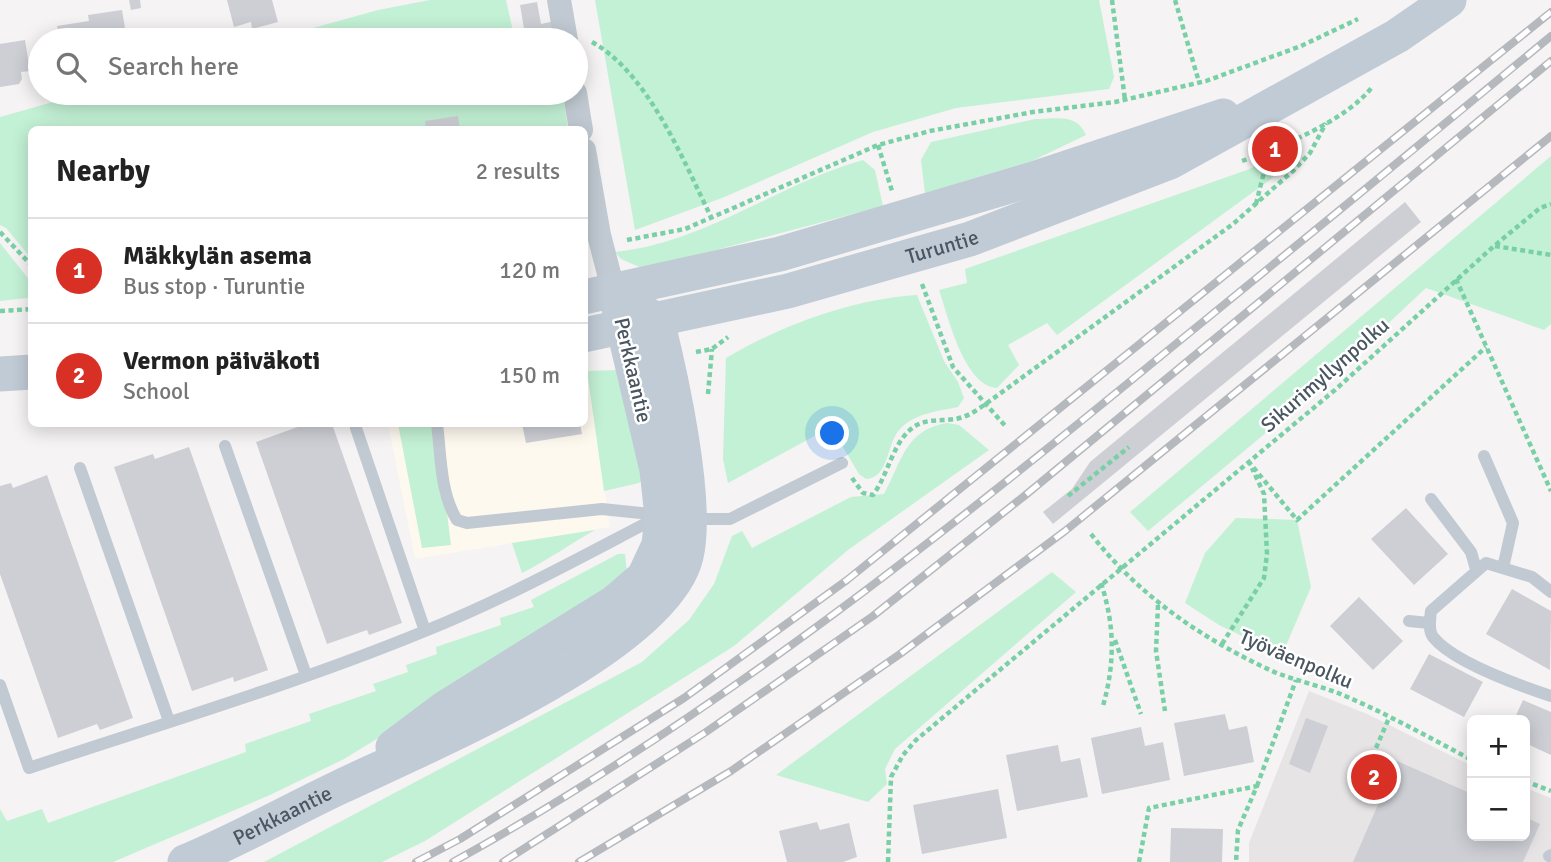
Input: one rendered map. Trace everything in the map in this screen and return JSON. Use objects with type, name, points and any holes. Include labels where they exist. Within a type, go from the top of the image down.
[{"type":"main road","name":"Turuntie","points":[[588,334],[641,325],[788,291],[970,239],[1170,162],[1397,36],[1449,0]]},
{"type":"main road","name":"Turuntie","points":[[599,295],[793,251],[996,190],[1161,134],[1280,99]]},
{"type":"main road","name":"Perkkaantie","points":[[185,862],[453,736],[551,682],[636,625],[671,590],[686,557],[676,517],[657,470],[641,325],[599,295]]},
{"type":"main road","points":[[0,374],[28,372]]},
{"type":"street","points":[[559,0],[571,28]]},
{"type":"street","points":[[577,105],[580,126]]},
{"type":"street","points":[[588,173],[599,235],[599,295]]},
{"type":"lane","points":[[437,427],[449,508],[457,520],[467,523],[602,509],[676,517],[730,519],[842,463]]},
{"type":"lane","points":[[356,428],[425,631]]},
{"type":"lane","points":[[225,446],[306,675]]},
{"type":"lane","points":[[1484,456],[1513,523],[1503,568]]},
{"type":"lane","points":[[80,468],[169,721]]},
{"type":"lane","points":[[1431,499],[1471,552],[1476,569]]},
{"type":"lane","points":[[0,685],[29,768],[306,675],[425,631],[676,517]]},
{"type":"lane","points":[[1551,592],[1532,577],[1486,564],[1476,569],[1431,611],[1429,623],[1431,635],[1451,650],[1514,684],[1551,696]]},
{"type":"lane","points":[[1409,621],[1429,623]]},
{"type":"path","points":[[1112,0],[1125,100]]},
{"type":"path","points":[[1175,0],[1199,82]]},
{"type":"path","points":[[619,242],[685,229],[878,145],[930,131],[1032,112],[1125,100],[1199,82],[1301,46],[1365,15]]},
{"type":"path","points":[[588,43],[607,50],[654,104],[711,217]]},
{"type":"path","points":[[842,463],[856,486],[863,493],[873,495],[883,482],[900,441],[912,427],[930,420],[963,417],[987,403],[1256,204],[1310,153],[1326,122]]},
{"type":"path","points":[[878,145],[894,198]]},
{"type":"path","points":[[1256,204],[1269,151]]},
{"type":"path","name":"Sikurimyllynpolku","points":[[888,862],[891,778],[903,755],[916,740],[1335,390],[1494,246],[1540,208],[1551,204]]},
{"type":"path","points":[[0,232],[28,262]]},
{"type":"path","points":[[1494,246],[1551,255]]},
{"type":"path","points":[[1456,279],[1551,491]]},
{"type":"path","points":[[922,283],[953,366],[968,387],[987,403],[1007,428]]},
{"type":"path","points":[[0,311],[28,309]]},
{"type":"path","points":[[1248,461],[1297,520],[1486,347]]},
{"type":"path","points":[[1068,496],[1129,447]]},
{"type":"path","points":[[1222,644],[1264,578],[1267,554],[1264,494],[1248,461]]},
{"type":"path","name":"Työväenpolku","points":[[1091,534],[1118,569],[1158,604],[1222,644],[1296,680],[1337,693],[1467,757]]},
{"type":"path","points":[[1101,583],[1114,635],[1141,713]]},
{"type":"path","points":[[1158,604],[1156,651],[1165,711]]},
{"type":"path","points":[[1103,706],[1110,680],[1114,635]]},
{"type":"path","points":[[1236,862],[1238,831],[1296,680]]},
{"type":"path","points":[[1376,748],[1389,718]]},
{"type":"path","points":[[1530,783],[1551,791]]},
{"type":"path","points":[[1139,862],[1149,808],[1257,786]]},
{"type":"shaded area","points":[[588,378],[610,527],[415,559],[389,427],[588,427]]},
{"type":"shaded area","points":[[1309,691],[1367,714],[1467,764],[1467,841],[1530,841],[1530,790],[1551,798],[1551,862],[1249,862],[1249,843]]},
{"type":"green space","points":[[430,0],[506,0],[512,28],[313,28],[378,10]]},
{"type":"green space","points":[[595,0],[1099,0],[1114,77],[1109,89],[956,108],[873,132],[722,198],[635,230]]},
{"type":"green space","points":[[42,105],[565,105],[568,126],[28,126],[28,254],[6,228],[0,225],[0,117]]},
{"type":"green space","points":[[1035,119],[1071,120],[1082,128],[1086,135],[1032,161],[925,193],[921,160],[931,142]]},
{"type":"green space","points":[[1302,144],[1271,179],[1057,335],[1047,323],[1008,345],[1019,365],[997,388],[985,384],[975,376],[959,348],[939,290],[967,283],[965,269],[1247,170]]},
{"type":"green space","points":[[1551,156],[1551,324],[1544,330],[1426,288],[1316,391],[1148,531],[1130,512]]},
{"type":"green space","points":[[863,160],[875,170],[883,206],[644,269],[621,259],[615,252],[680,237],[801,183]]},
{"type":"green space","points":[[0,243],[28,278],[28,298],[0,301]]},
{"type":"green space","points":[[917,295],[944,361],[958,382],[964,398],[958,407],[928,413],[901,428],[896,434],[884,466],[874,477],[866,479],[859,474],[831,427],[728,483],[723,459],[726,358],[770,335],[818,316],[868,302]]},
{"type":"green space","points":[[618,370],[645,477],[639,483],[604,491],[588,371]]},
{"type":"green space","points":[[947,423],[959,425],[989,450],[848,550],[734,646],[425,841],[382,862],[264,862],[642,662],[689,620],[714,584],[732,536],[742,531],[752,548],[851,497],[884,494],[913,440],[922,432]]},
{"type":"green space","points":[[399,427],[436,427],[451,545],[422,548]]},
{"type":"green space","points":[[1236,518],[1297,520],[1311,587],[1282,655],[1219,625],[1185,603],[1205,553]]},
{"type":"green space","points":[[595,530],[541,563],[522,573],[512,543]]},
{"type":"green space","points":[[618,554],[625,554],[627,573],[419,713],[344,759],[270,795],[113,862],[0,862],[0,809],[7,821],[42,809],[48,823],[246,752],[245,744],[311,721],[309,714],[376,691],[373,684],[408,672],[406,665],[437,654],[436,647],[501,625],[500,618],[534,607],[531,600]]},
{"type":"green space","points":[[1052,572],[1076,592],[895,749],[885,769],[887,784],[868,802],[776,775]]},
{"type":"building","points":[[129,0],[140,0],[141,8],[131,10]]},
{"type":"building","points":[[227,0],[272,0],[278,22],[256,28],[252,28],[251,22],[234,27]]},
{"type":"building","points":[[537,2],[541,24],[555,21],[556,28],[524,28],[520,5]]},
{"type":"building","points":[[122,10],[125,28],[57,28],[89,21],[88,15]]},
{"type":"building","points":[[25,40],[28,71],[21,72],[22,79],[19,84],[0,87],[0,44]]},
{"type":"building","points":[[458,116],[459,126],[426,126],[425,121]]},
{"type":"building","points":[[1405,202],[1421,222],[1053,524],[1043,512],[1072,489],[1090,462]]},
{"type":"building","points":[[298,427],[333,427],[402,623],[369,635],[367,630],[327,644],[256,442]]},
{"type":"building","points":[[523,427],[581,427],[582,434],[526,443]]},
{"type":"building","points":[[189,447],[268,670],[234,682],[233,677],[192,691],[114,467],[153,454],[155,459]]},
{"type":"building","points":[[47,475],[133,718],[100,730],[97,724],[58,738],[0,574],[0,486],[11,483],[13,488]]},
{"type":"building","points":[[1406,508],[1448,554],[1414,585],[1371,539]]},
{"type":"building","points":[[1512,589],[1551,611],[1550,670],[1486,634]]},
{"type":"building","points":[[1359,597],[1403,641],[1373,670],[1330,626]]},
{"type":"building","points":[[1429,654],[1483,682],[1464,717],[1410,689]]},
{"type":"building","points":[[1523,700],[1551,712],[1551,755],[1530,745],[1530,715],[1516,715]]},
{"type":"building","points":[[1225,714],[1229,730],[1247,726],[1254,762],[1184,776],[1174,723]]},
{"type":"building","points":[[1306,718],[1328,726],[1310,773],[1289,764]]},
{"type":"building","points":[[1141,727],[1145,746],[1163,742],[1170,780],[1102,794],[1091,738]]},
{"type":"building","points":[[1058,745],[1061,762],[1080,758],[1088,797],[1017,811],[1006,755]]},
{"type":"building","points":[[1397,761],[1467,792],[1467,841],[1530,841],[1530,819],[1540,824],[1523,862],[1353,862]]},
{"type":"building","points":[[998,789],[1007,838],[922,854],[913,805]]},
{"type":"building","points":[[817,822],[820,830],[849,823],[857,857],[843,862],[787,862],[779,831]]},
{"type":"building","points":[[1171,828],[1223,829],[1222,862],[1170,862]]},
{"type":"railway","points":[[416,862],[460,839],[684,698],[847,580],[1551,12]]},
{"type":"railway","points":[[453,862],[640,749],[818,626],[1076,425],[1551,36]]},
{"type":"railway","points":[[503,862],[706,732],[873,616],[1028,493],[1551,61]]},
{"type":"railway","points":[[579,862],[731,771],[900,654],[1065,531],[1551,136]]},
{"type":"place","name":"Mäkkylän asema","points":[[1275,149]]},
{"type":"place","name":"Vermon päiväkoti","points":[[1374,777]]}]
